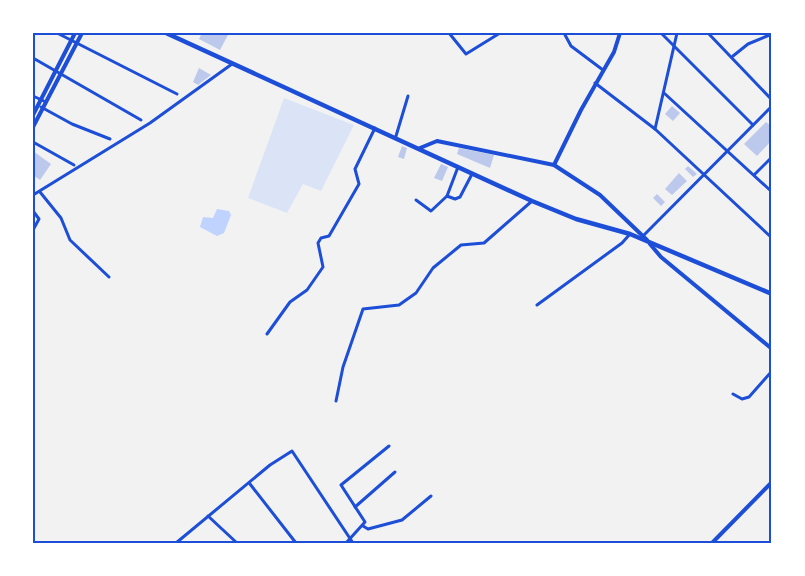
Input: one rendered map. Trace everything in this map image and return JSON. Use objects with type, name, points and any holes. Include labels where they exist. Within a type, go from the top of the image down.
[{"type":"main road","points":[[166,33],[396,136],[532,201],[576,219],[630,234],[772,294]]},
{"type":"street","points":[[57,33],[177,94]]},
{"type":"street","points":[[33,127],[41,100],[75,33]]},
{"type":"street","points":[[33,115],[46,102],[82,33]]},
{"type":"street","points":[[449,33],[466,54],[500,33]]},
{"type":"street","points":[[564,33],[571,46],[603,70]]},
{"type":"street","points":[[554,165],[595,83],[614,52],[620,33]]},
{"type":"street","points":[[661,33],[753,125]]},
{"type":"street","points":[[656,129],[677,33]]},
{"type":"street","points":[[708,33],[733,56],[772,100]]},
{"type":"street","points":[[755,33],[760,39]]},
{"type":"street","points":[[733,56],[772,34]]},
{"type":"street","points":[[33,58],[141,120]]},
{"type":"street","points":[[33,195],[150,123],[232,64]]},
{"type":"street","points":[[595,83],[656,129],[770,233],[772,238]]},
{"type":"street","points":[[664,93],[771,190]]},
{"type":"street","points":[[33,96],[46,102]]},
{"type":"street","points":[[396,136],[408,96]]},
{"type":"street","points":[[41,106],[110,140]]},
{"type":"street","points":[[643,236],[772,106]]},
{"type":"street","points":[[267,334],[290,302],[307,290],[323,267],[318,243],[321,238],[329,236],[338,225],[358,184],[355,169],[376,127]]},
{"type":"street","points":[[420,148],[437,141],[554,165],[600,195],[650,242],[661,257],[772,348]]},
{"type":"street","points":[[33,142],[74,165]]},
{"type":"street","points":[[755,174],[772,158]]},
{"type":"street","points":[[416,200],[431,211],[447,196],[459,166]]},
{"type":"street","points":[[447,196],[460,198],[473,172]]},
{"type":"street","points":[[40,192],[61,218],[70,240],[109,277]]},
{"type":"street","points":[[336,401],[343,367],[363,309],[399,305],[416,293],[433,268],[461,245],[484,243],[532,201]]},
{"type":"street","points":[[33,211],[39,219],[33,230]]},
{"type":"street","points":[[537,305],[622,243],[630,234]]},
{"type":"street","points":[[733,394],[742,399],[748,397],[772,371]]},
{"type":"street","points":[[345,543],[363,526],[365,520],[341,485],[388,446]]},
{"type":"street","points":[[176,543],[270,465],[292,452],[353,543]]},
{"type":"street","points":[[355,507],[395,472]]},
{"type":"street","points":[[712,543],[772,482]]},
{"type":"street","points":[[249,484],[296,543]]},
{"type":"street","points":[[363,526],[368,529],[402,520],[431,496]]},
{"type":"street","points":[[208,516],[237,543]]},
{"type":"shaded area","points":[[284,98],[354,125],[321,191],[303,184],[287,213],[248,198]]},
{"type":"water","points":[[217,209],[229,211],[231,215],[224,233],[217,236],[200,227],[203,217],[213,218]]},
{"type":"building","points":[[202,33],[229,33],[220,50],[199,39]]},
{"type":"building","points":[[199,68],[211,75],[198,85],[193,82]]},
{"type":"building","points":[[672,106],[680,113],[673,121],[665,114]]},
{"type":"building","points":[[766,122],[772,127],[772,140],[757,156],[744,144]]},
{"type":"building","points":[[402,146],[407,148],[404,159],[398,157]]},
{"type":"building","points":[[459,148],[494,155],[490,168],[457,154]]},
{"type":"building","points":[[33,151],[51,164],[40,180],[33,175]]},
{"type":"building","points":[[441,164],[448,167],[442,181],[434,178]]},
{"type":"building","points":[[688,166],[697,174],[693,177],[685,169]]},
{"type":"building","points":[[679,173],[687,181],[672,195],[665,189]]},
{"type":"building","points":[[657,194],[665,202],[661,206],[653,198]]}]
